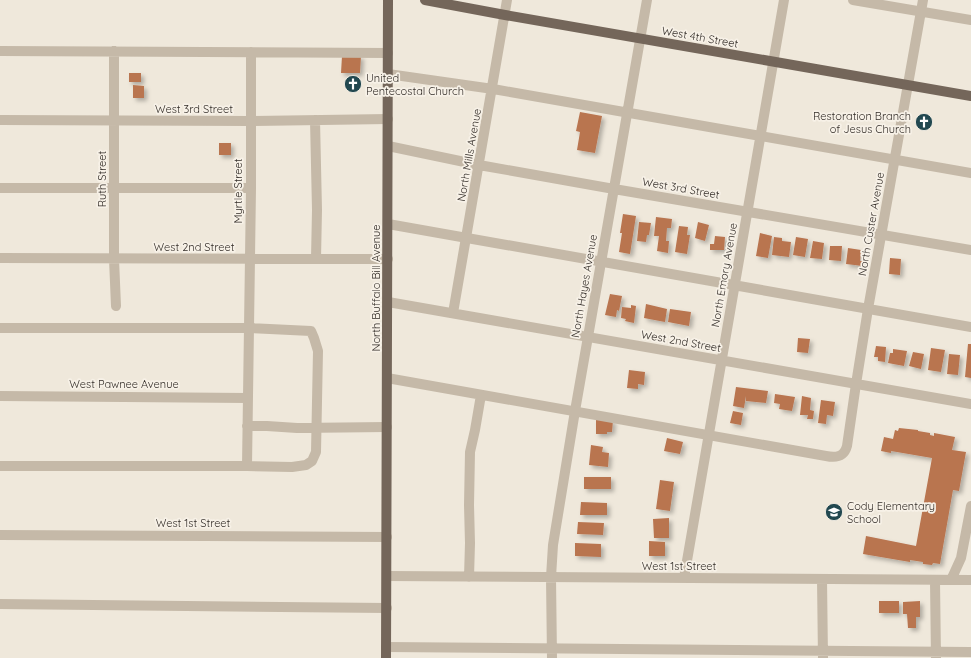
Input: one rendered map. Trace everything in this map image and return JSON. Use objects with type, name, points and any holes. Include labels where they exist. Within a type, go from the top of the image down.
[{"type":"main road","name":"North Buffalo Bill Avenue","points":[[386,658],[388,0]]},
{"type":"main road","name":"West 4th Street","points":[[425,0],[971,96]]},
{"type":"street","name":"North Mills Avenue","points":[[453,313],[507,0]]},
{"type":"street","name":"North Hayes Avenue","points":[[552,653],[551,577],[553,545],[647,0]]},
{"type":"street","name":"North Emory Avenue","points":[[684,578],[784,0]]},
{"type":"street","points":[[853,0],[971,20]]},
{"type":"street","name":"North Custer Avenue","points":[[709,435],[834,458],[844,452],[847,446],[868,309],[923,0]]},
{"type":"street","points":[[0,51],[388,53]]},
{"type":"street","name":"Ruth Street","points":[[114,52],[114,259],[116,306]]},
{"type":"street","name":"Myrtle Street","points":[[247,466],[251,188],[251,52]]},
{"type":"street","points":[[388,74],[492,89],[971,173]]},
{"type":"street","name":"West 3rd Street","points":[[0,120],[250,121],[388,119]]},
{"type":"street","points":[[315,120],[317,210],[316,260]]},
{"type":"street","name":"West 3rd Street","points":[[388,146],[479,165],[971,250]]},
{"type":"street","points":[[0,188],[251,188]]},
{"type":"street","points":[[388,224],[971,327]]},
{"type":"street","name":"West 2nd Street","points":[[0,258],[388,259]]},
{"type":"street","name":"West 2nd Street","points":[[388,302],[971,404]]},
{"type":"street","points":[[0,328],[249,328],[311,331],[318,351],[316,452],[312,461],[306,465],[292,467],[0,466]]},
{"type":"street","points":[[387,378],[709,435]]},
{"type":"street","points":[[468,577],[470,543],[470,452],[476,430],[481,395]]},
{"type":"street","name":"West Pawnee Avenue","points":[[0,396],[247,398]]},
{"type":"street","points":[[247,426],[317,428],[387,427]]},
{"type":"street","points":[[951,580],[961,558],[971,506]]},
{"type":"street","name":"West 1st Street","points":[[0,535],[387,537]]},
{"type":"street","name":"West 1st Street","points":[[387,576],[935,581],[971,580]]},
{"type":"street","points":[[822,579],[824,654]]},
{"type":"street","points":[[935,581],[936,655]]},
{"type":"street","points":[[0,604],[386,608]]},
{"type":"street","points":[[386,647],[552,653],[936,655],[971,652]]},
{"type":"building","points":[[342,56],[361,56],[360,73],[341,73]]},
{"type":"building","points":[[129,73],[141,73],[141,82],[129,82]]},
{"type":"building","points":[[133,85],[144,86],[144,98],[133,98]]},
{"type":"building","points":[[580,112],[602,116],[595,153],[577,150],[580,132],[576,131]]},
{"type":"building","points":[[219,143],[231,143],[231,155],[219,155]]},
{"type":"building","points":[[623,214],[636,216],[630,254],[619,252]]},
{"type":"building","points":[[656,217],[672,219],[671,228],[667,228],[666,241],[669,241],[668,253],[657,251],[659,236],[654,236]]},
{"type":"building","points":[[639,222],[651,223],[646,242],[637,241]]},
{"type":"building","points":[[698,222],[709,225],[705,241],[695,238]]},
{"type":"building","points":[[679,226],[688,227],[687,235],[690,235],[687,254],[675,252]]},
{"type":"building","points":[[760,233],[772,236],[768,258],[756,256]]},
{"type":"building","points":[[715,236],[725,237],[724,250],[710,250],[710,244],[714,244]]},
{"type":"building","points":[[774,237],[782,238],[782,241],[791,242],[789,257],[772,255]]},
{"type":"building","points":[[796,237],[808,239],[805,257],[793,255]]},
{"type":"building","points":[[813,241],[824,243],[822,259],[810,258]]},
{"type":"building","points":[[830,246],[842,246],[841,261],[829,260]]},
{"type":"building","points":[[848,248],[861,250],[860,261],[863,261],[863,266],[846,264]]},
{"type":"building","points":[[890,258],[901,259],[900,275],[889,274]]},
{"type":"building","points":[[610,294],[622,296],[619,311],[617,310],[616,317],[605,315]]},
{"type":"building","points":[[646,304],[667,309],[665,322],[644,318]]},
{"type":"building","points":[[631,305],[636,306],[634,323],[625,321],[626,319],[621,318],[622,307],[631,308]]},
{"type":"building","points":[[670,309],[691,312],[689,326],[668,322]]},
{"type":"building","points":[[798,338],[810,339],[808,353],[797,352]]},
{"type":"building","points":[[968,344],[971,344],[971,378],[965,377]]},
{"type":"building","points":[[876,346],[886,347],[885,362],[878,361],[878,357],[874,357]]},
{"type":"building","points":[[931,348],[945,350],[941,372],[928,370]]},
{"type":"building","points":[[893,349],[907,351],[904,366],[888,363],[890,353],[893,353]]},
{"type":"building","points":[[913,352],[924,354],[921,369],[909,366]]},
{"type":"building","points":[[949,354],[960,355],[958,375],[947,374]]},
{"type":"building","points":[[629,370],[645,372],[644,385],[638,384],[638,389],[627,388]]},
{"type":"building","points":[[736,387],[768,391],[766,403],[746,401],[746,396],[744,408],[733,406]]},
{"type":"building","points":[[775,394],[795,397],[792,411],[779,409],[780,404],[774,403]]},
{"type":"building","points":[[802,396],[811,398],[810,410],[814,411],[813,419],[807,419],[808,415],[800,415]]},
{"type":"building","points":[[821,400],[835,402],[833,416],[827,415],[826,424],[818,423]]},
{"type":"building","points":[[733,411],[743,413],[741,425],[730,423]]},
{"type":"building","points":[[596,420],[613,420],[612,432],[607,432],[607,434],[596,434]]},
{"type":"building","points":[[899,428],[918,430],[930,433],[930,435],[934,436],[934,433],[955,437],[952,450],[966,452],[959,491],[953,490],[940,564],[923,564],[923,562],[910,560],[910,562],[863,554],[866,536],[916,546],[932,458],[891,451],[891,453],[881,451],[884,437],[893,439],[895,430],[898,431]]},
{"type":"building","points":[[667,438],[683,442],[680,454],[664,451]]},
{"type":"building","points":[[591,445],[603,447],[602,452],[609,453],[608,467],[589,465]]},
{"type":"building","points":[[584,477],[611,477],[611,489],[584,489]]},
{"type":"building","points":[[660,480],[674,482],[670,511],[656,509]]},
{"type":"building","points":[[581,502],[607,503],[607,515],[580,515]]},
{"type":"building","points":[[669,518],[669,538],[654,538],[653,519]]},
{"type":"building","points":[[578,522],[604,523],[603,535],[577,534]]},
{"type":"building","points":[[649,541],[665,542],[665,556],[649,556]]},
{"type":"building","points":[[575,543],[601,544],[601,557],[575,556]]},
{"type":"building","points":[[879,601],[899,601],[899,613],[879,613]]},
{"type":"building","points":[[920,601],[920,617],[916,617],[916,628],[908,628],[907,614],[903,614],[903,602]]},
{"type":"place","name":"United Pentecostal Church","points":[[353,84]]},
{"type":"place","name":"Restoration Branch of Jesus Church","points":[[924,122]]},
{"type":"place","name":"Cody Elementary School","points":[[834,512]]}]
